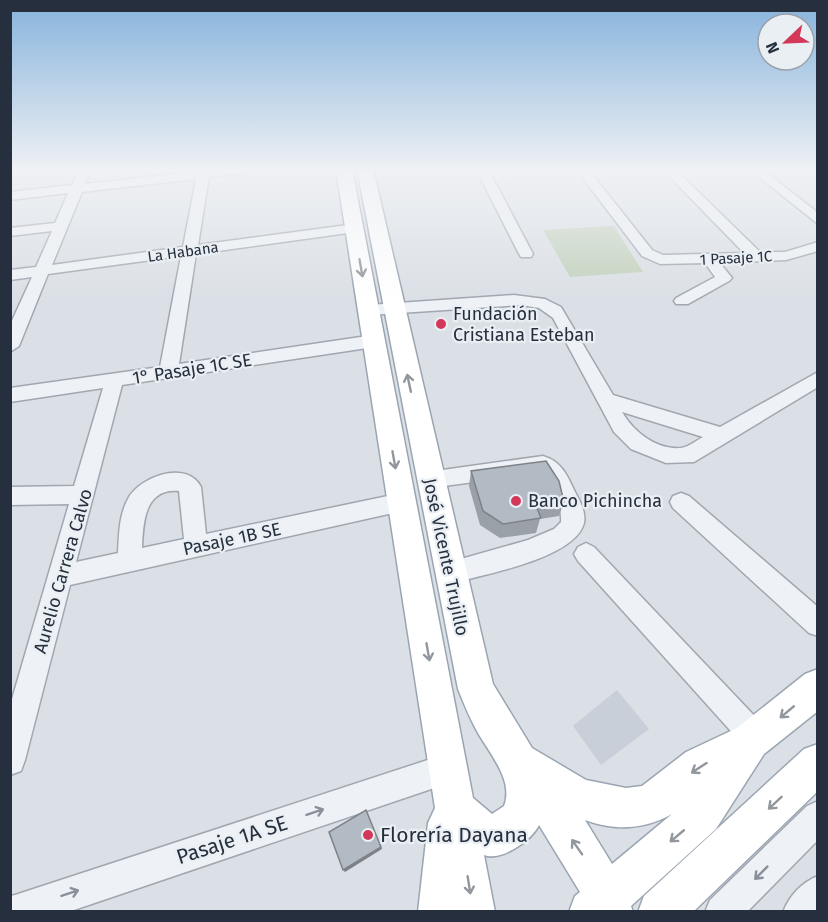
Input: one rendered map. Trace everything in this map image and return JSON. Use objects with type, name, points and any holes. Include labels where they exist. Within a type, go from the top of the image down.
[{"type":"main road","name":"José Vicente Trujillo","points":[[352,212],[429,479],[471,674],[502,739],[586,859],[603,907]]},
{"type":"main road","name":"José Vicente Trujillo","points":[[369,212],[381,309],[374,341],[473,912]]},
{"type":"main road","points":[[502,739],[543,778],[587,800],[625,808],[640,807],[658,800],[699,766],[754,740],[818,687]]},
{"type":"main road","points":[[453,787],[468,823],[489,836],[511,830],[520,821],[527,795],[502,739]]},
{"type":"main road","points":[[603,907],[702,815],[754,740]]},
{"type":"main road","points":[[660,912],[818,763]]},
{"type":"main road","points":[[440,912],[453,787]]},
{"type":"street","points":[[10,346],[15,326],[67,212]]},
{"type":"street","points":[[168,373],[197,212]]},
{"type":"street","points":[[504,212],[526,254]]},
{"type":"street","name":"1 Pasaje 1C","points":[[616,212],[653,258],[669,262],[796,254],[818,246]]},
{"type":"street","points":[[711,212],[757,258]]},
{"type":"street","points":[[10,232],[61,226]]},
{"type":"street","name":"La Habana","points":[[10,274],[355,228]]},
{"type":"street","points":[[682,301],[724,278],[710,260]]},
{"type":"street","points":[[381,309],[527,300],[548,305],[560,316],[621,427],[638,444],[650,450],[687,456],[818,378]]},
{"type":"street","name":"1° Pasaje 1C SE","points":[[10,395],[374,341]]},
{"type":"street","name":"Aurelio Carrera Calvo","points":[[10,760],[114,381]]},
{"type":"street","points":[[607,400],[722,435]]},
{"type":"street","points":[[429,479],[543,464],[553,470],[570,504],[573,517],[570,528],[558,538],[541,546],[449,573]]},
{"type":"street","points":[[129,561],[133,510],[137,499],[144,491],[171,481],[182,481],[190,487],[196,547]]},
{"type":"street","points":[[10,496],[84,495]]},
{"type":"street","name":"Pasaje 1B SE","points":[[62,576],[402,502]]},
{"type":"street","points":[[681,502],[818,624]]},
{"type":"street","points":[[586,554],[754,740]]},
{"type":"street","name":"Pasaje 1A SE","points":[[15,912],[453,787]]},
{"type":"street","points":[[722,912],[818,817]]},
{"type":"street","points":[[800,912],[818,893]]},
{"type":"shaded area","points":[[617,690],[649,729],[601,765],[573,726]]},
{"type":"green space","points":[[614,226],[643,272],[570,277],[543,230]]},
{"type":"building","name":"Banco Pichincha","points":[[546,461],[559,481],[564,502],[536,506],[541,518],[503,524],[483,511],[471,471]]},
{"type":"building","points":[[366,810],[381,847],[343,870],[329,832]]},
{"type":"place","name":"Fundación Cristiana Esteban","points":[[441,324]]},
{"type":"place","name":"Banco Pichincha","points":[[516,501]]},
{"type":"place","name":"Florería Dayana","points":[[368,835]]}]
